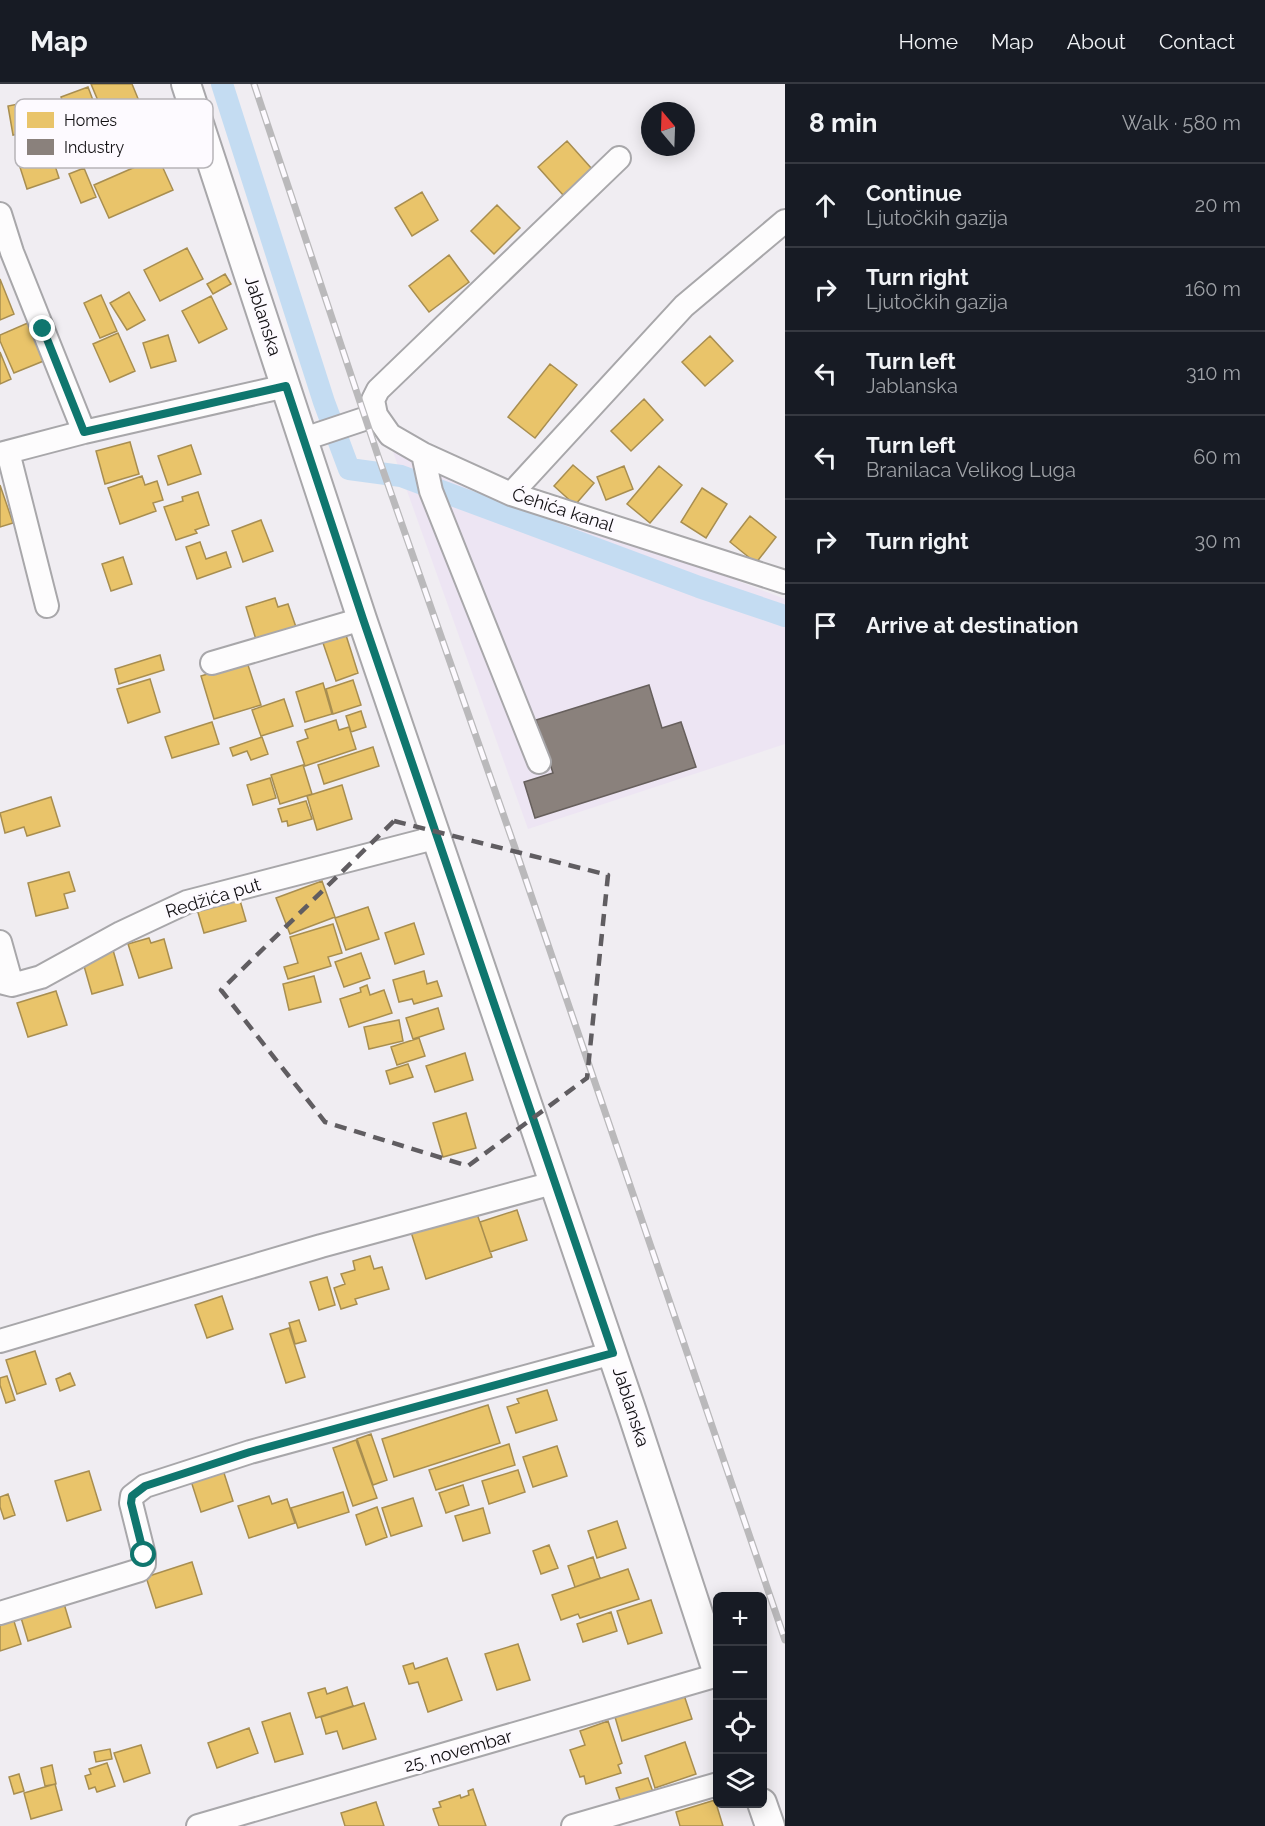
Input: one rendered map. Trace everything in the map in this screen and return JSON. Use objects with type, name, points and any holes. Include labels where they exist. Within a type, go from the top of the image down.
[{"type":"main road","name":"Jablanska","points":[[186,84],[191,99]]},
{"type":"main road","name":"Jablanska","points":[[213,166],[286,386],[308,438],[363,619],[613,1353],[713,1662]]},
{"type":"main road","points":[[764,1808],[770,1826]]},
{"type":"street","points":[[308,438],[366,418],[378,390],[619,158]]},
{"type":"street","points":[[0,213],[12,252],[84,432]]},
{"type":"street","points":[[511,494],[684,306],[785,221]]},
{"type":"street","points":[[47,606],[4,453],[84,432],[286,386]]},
{"type":"street","name":"Ćehića kanal","points":[[366,418],[390,435],[427,473],[511,494],[785,582]]},
{"type":"street","points":[[427,473],[539,762]]},
{"type":"street","points":[[212,663],[363,619]]},
{"type":"street","name":"Redžića put","points":[[6,984],[41,977],[121,933],[187,902],[438,837]]},
{"type":"street","points":[[0,942],[6,984]]},
{"type":"street","points":[[0,1341],[321,1246],[554,1183]]},
{"type":"street","points":[[0,1613],[140,1570],[144,1564],[144,1555],[131,1503],[132,1496],[145,1486],[283,1443],[613,1353]]},
{"type":"street","name":"25. novembar","points":[[198,1826],[713,1675]]},
{"type":"street","points":[[573,1826],[713,1785]]},
{"type":"highlighted area","points":[[394,821],[608,875],[587,1078],[468,1166],[325,1122],[221,990]]},
{"type":"shaded area","points":[[392,449],[785,599],[785,744],[528,829]]},
{"type":"building: Homes","points":[[91,84],[132,84],[138,99],[97,99]]},
{"type":"building: Homes","points":[[88,87],[92,99],[62,99],[61,97]]},
{"type":"building: Homes","points":[[15,105],[15,135],[13,135],[8,106]]},
{"type":"building: Homes","points":[[567,141],[592,169],[563,195],[538,167]]},
{"type":"building: Homes","points":[[20,168],[56,168],[59,178],[27,189]]},
{"type":"building: Homes","points":[[84,168],[96,197],[81,203],[69,174]]},
{"type":"building: Homes","points":[[133,168],[163,168],[173,190],[109,218],[94,185]]},
{"type":"building: Homes","points":[[422,192],[438,220],[412,236],[395,208]]},
{"type":"building: Homes","points":[[497,205],[520,228],[494,254],[471,231]]},
{"type":"building: Homes","points":[[187,248],[203,279],[160,301],[144,270]]},
{"type":"building: Homes","points":[[449,255],[469,282],[429,312],[409,286]]},
{"type":"building: Homes","points":[[225,274],[231,284],[213,294],[207,284]]},
{"type":"building: Homes","points":[[0,279],[14,314],[0,320]]},
{"type":"building: Homes","points":[[129,292],[145,320],[127,330],[110,303]]},
{"type":"building: Homes","points":[[101,295],[117,331],[100,338],[84,303]]},
{"type":"building: Homes","points":[[211,296],[227,329],[199,343],[182,311]]},
{"type":"building: Homes","points":[[30,322],[46,360],[14,373],[0,341],[0,335]]},
{"type":"building: Homes","points":[[118,333],[135,371],[110,382],[93,344]]},
{"type":"building: Homes","points":[[168,335],[176,361],[151,368],[143,343]]},
{"type":"building: Homes","points":[[710,336],[733,361],[705,386],[682,362]]},
{"type":"building: Homes","points":[[0,352],[11,379],[0,384]]},
{"type":"building: Homes","points":[[550,364],[577,385],[535,438],[508,417]]},
{"type":"building: Homes","points":[[644,399],[663,420],[631,451],[611,431]]},
{"type":"building: Homes","points":[[130,442],[139,474],[105,484],[96,451]]},
{"type":"building: Homes","points":[[191,445],[201,474],[168,485],[158,456]]},
{"type":"building: Homes","points":[[573,465],[594,483],[575,505],[554,486]]},
{"type":"building: Homes","points":[[624,466],[633,489],[606,500],[597,477]]},
{"type":"building: Homes","points":[[659,466],[682,485],[650,523],[627,504]]},
{"type":"building: Homes","points":[[142,476],[145,485],[157,481],[163,500],[153,503],[156,511],[120,524],[108,488]]},
{"type":"building: Homes","points":[[0,485],[13,523],[0,527]]},
{"type":"building: Homes","points":[[702,488],[727,504],[706,538],[681,522]]},
{"type":"building: Homes","points":[[198,492],[209,525],[195,530],[197,533],[176,540],[164,507],[183,501],[182,497]]},
{"type":"building: Homes","points":[[750,516],[776,537],[756,563],[730,542]]},
{"type":"building: Homes","points":[[261,520],[273,551],[243,562],[232,531]]},
{"type":"building: Homes","points":[[200,542],[206,559],[226,552],[231,567],[197,579],[186,547]]},
{"type":"building: Homes","points":[[123,557],[132,584],[111,591],[102,564]]},
{"type":"building: Homes","points":[[275,598],[278,607],[288,604],[297,630],[257,643],[246,607]]},
{"type":"building: Homes","points":[[345,632],[358,673],[336,681],[322,640]]},
{"type":"building: Homes","points":[[160,655],[164,670],[119,684],[115,669]]},
{"type":"building: Homes","points":[[246,659],[261,705],[214,719],[201,676],[230,667]]},
{"type":"building: Homes","points":[[150,679],[160,712],[128,723],[117,689]]},
{"type":"building: Homes","points":[[353,680],[361,705],[333,714],[326,689]]},
{"type":"building: Homes","points":[[323,683],[332,714],[305,722],[296,692]]},
{"type":"building: Homes","points":[[284,699],[293,726],[261,736],[252,710]]},
{"type":"building: Homes","points":[[361,711],[366,727],[351,732],[346,716]]},
{"type":"building: Homes","points":[[336,720],[339,730],[349,727],[356,749],[305,766],[297,742],[308,738],[305,730]]},
{"type":"building: Homes","points":[[212,722],[219,744],[172,758],[165,737]]},
{"type":"building: Homes","points":[[262,737],[268,754],[251,760],[247,751],[233,756],[230,748]]},
{"type":"building: Homes","points":[[373,747],[379,766],[324,784],[318,765]]},
{"type":"building: Homes","points":[[303,765],[312,794],[280,804],[271,775]]},
{"type":"building: Homes","points":[[270,778],[276,798],[253,805],[247,785]]},
{"type":"building: Homes","points":[[342,785],[352,819],[317,830],[307,796]]},
{"type":"building: Homes","points":[[51,797],[60,826],[27,836],[24,827],[5,833],[0,813]]},
{"type":"building: Homes","points":[[306,801],[312,819],[288,826],[287,821],[282,822],[278,809]]},
{"type":"building: Homes","points":[[69,872],[75,891],[64,894],[68,908],[36,916],[28,883]]},
{"type":"building: Homes","points":[[322,881],[335,917],[290,934],[276,898]]},
{"type":"building: Homes","points":[[239,897],[246,921],[204,933],[197,909]]},
{"type":"building: Homes","points":[[368,907],[379,939],[346,950],[335,918]]},
{"type":"building: Homes","points":[[414,923],[424,954],[395,964],[385,933]]},
{"type":"building: Homes","points":[[333,924],[342,953],[328,957],[331,966],[288,979],[284,967],[298,963],[290,937]]},
{"type":"building: Homes","points":[[149,938],[151,943],[164,939],[172,968],[139,978],[128,944]]},
{"type":"building: Homes","points":[[113,950],[123,985],[92,994],[82,959]]},
{"type":"building: Homes","points":[[361,953],[370,978],[344,987],[335,962]]},
{"type":"building: Homes","points":[[424,971],[427,984],[437,981],[442,996],[414,1004],[412,999],[399,1002],[393,980]]},
{"type":"building: Homes","points":[[314,976],[321,1002],[289,1010],[283,984]]},
{"type":"building: Homes","points":[[367,985],[370,995],[384,990],[392,1013],[349,1027],[340,999],[361,992],[360,988]]},
{"type":"building: Homes","points":[[56,991],[67,1025],[28,1037],[17,1003]]},
{"type":"building: Homes","points":[[438,1008],[444,1029],[413,1039],[406,1018]]},
{"type":"building: Homes","points":[[399,1020],[403,1041],[369,1049],[364,1027]]},
{"type":"building: Homes","points":[[419,1038],[425,1056],[397,1065],[391,1047]]},
{"type":"building: Homes","points":[[465,1053],[473,1080],[435,1092],[426,1066]]},
{"type":"building: Homes","points":[[408,1064],[413,1077],[390,1084],[386,1071]]},
{"type":"building: Homes","points":[[466,1113],[476,1148],[443,1157],[433,1123]]},
{"type":"building: Homes","points":[[517,1210],[527,1240],[490,1252],[480,1222]]},
{"type":"building: Homes","points":[[476,1211],[492,1257],[426,1279],[411,1232]]},
{"type":"building: Homes","points":[[370,1256],[374,1269],[382,1267],[389,1289],[355,1299],[357,1304],[341,1309],[334,1288],[345,1284],[341,1274],[355,1270],[353,1261]]},
{"type":"building: Homes","points":[[327,1277],[335,1305],[319,1310],[310,1282]]},
{"type":"building: Homes","points":[[222,1296],[233,1329],[207,1338],[195,1305]]},
{"type":"building: Homes","points":[[299,1320],[306,1341],[295,1344],[289,1323]]},
{"type":"building: Homes","points":[[289,1328],[305,1377],[286,1383],[270,1334]]},
{"type":"building: Homes","points":[[35,1351],[46,1384],[17,1394],[6,1360]]},
{"type":"building: Homes","points":[[70,1373],[75,1385],[60,1391],[56,1379]]},
{"type":"building: Homes","points":[[7,1376],[15,1400],[6,1403],[0,1378]]},
{"type":"building: Homes","points":[[547,1390],[557,1420],[516,1433],[507,1407],[519,1403],[517,1399]]},
{"type":"building: Homes","points":[[488,1405],[500,1443],[394,1477],[382,1439]]},
{"type":"building: Homes","points":[[371,1434],[387,1480],[373,1485],[357,1439]]},
{"type":"building: Homes","points":[[356,1440],[377,1498],[353,1506],[333,1448]]},
{"type":"building: Homes","points":[[509,1444],[515,1465],[436,1490],[429,1470]]},
{"type":"building: Homes","points":[[557,1446],[567,1476],[533,1487],[523,1457]]},
{"type":"building: Homes","points":[[223,1470],[233,1501],[201,1512],[191,1481]]},
{"type":"building: Homes","points":[[518,1470],[525,1492],[489,1504],[482,1481]]},
{"type":"building: Homes","points":[[89,1471],[101,1510],[67,1521],[55,1481]]},
{"type":"building: Homes","points":[[463,1485],[469,1505],[446,1513],[439,1493]]},
{"type":"building: Homes","points":[[343,1492],[349,1512],[298,1528],[291,1508]]},
{"type":"building: Homes","points":[[8,1494],[15,1515],[4,1519],[0,1497]]},
{"type":"building: Homes","points":[[269,1496],[272,1504],[287,1499],[295,1523],[249,1538],[238,1506]]},
{"type":"building: Homes","points":[[413,1498],[422,1526],[391,1536],[382,1508]]},
{"type":"building: Homes","points":[[377,1507],[387,1537],[366,1545],[356,1515]]},
{"type":"building: Homes","points":[[483,1508],[490,1533],[463,1541],[455,1516]]},
{"type":"building: Homes","points":[[617,1521],[626,1548],[597,1558],[588,1531]]},
{"type":"building: Homes","points":[[549,1545],[558,1568],[541,1574],[533,1551]]},
{"type":"building: Homes","points":[[593,1557],[600,1578],[575,1587],[568,1566]]},
{"type":"building: Homes","points":[[192,1562],[202,1594],[156,1608],[146,1577]]},
{"type":"building: Homes","points":[[628,1569],[639,1599],[580,1618],[578,1614],[561,1620],[552,1595]]},
{"type":"building: Homes","points":[[62,1597],[71,1627],[28,1641],[19,1611]]},
{"type":"building: Homes","points":[[651,1600],[662,1633],[628,1644],[617,1611]]},
{"type":"building: Homes","points":[[611,1612],[617,1631],[583,1642],[577,1624]]},
{"type":"building: Homes","points":[[13,1618],[21,1644],[0,1651],[0,1622]]},
{"type":"building: Homes","points":[[518,1644],[530,1680],[497,1690],[485,1654]]},
{"type":"building: Homes","points":[[447,1658],[462,1700],[428,1712],[418,1682],[409,1684],[403,1666],[413,1663],[415,1669]]},
{"type":"building: Homes","points":[[347,1687],[353,1706],[316,1718],[308,1693],[325,1688],[327,1694]]},
{"type":"building: Homes","points":[[684,1695],[692,1719],[622,1741],[615,1717]]},
{"type":"building: Homes","points":[[364,1703],[376,1739],[343,1749],[337,1731],[326,1734],[321,1717]]},
{"type":"building: Homes","points":[[290,1713],[303,1754],[275,1762],[262,1722]]},
{"type":"building: Homes","points":[[608,1721],[622,1763],[618,1765],[621,1773],[586,1784],[584,1776],[580,1777],[570,1750],[585,1745],[580,1731]]},
{"type":"building: Homes","points":[[249,1728],[258,1753],[217,1768],[208,1743]]},
{"type":"building: Homes","points":[[685,1742],[696,1774],[655,1788],[645,1756]]},
{"type":"building: Homes","points":[[141,1745],[150,1773],[124,1782],[114,1753]]},
{"type":"building: Homes","points":[[110,1749],[112,1759],[96,1762],[94,1752]]},
{"type":"building: Homes","points":[[107,1763],[115,1786],[97,1792],[95,1787],[89,1789],[85,1776],[91,1774],[89,1769]]},
{"type":"building: Homes","points":[[52,1765],[56,1784],[45,1786],[41,1768]]},
{"type":"building: Homes","points":[[19,1774],[24,1791],[14,1794],[9,1777]]},
{"type":"building: Homes","points":[[648,1778],[653,1792],[621,1803],[616,1788]]},
{"type":"building: Homes","points":[[55,1784],[62,1810],[31,1819],[24,1793]]},
{"type":"building: Homes","points":[[473,1789],[486,1826],[439,1826],[433,1809],[441,1807],[439,1802],[460,1795],[461,1798],[469,1795],[468,1791]]},
{"type":"building: Homes","points":[[713,1801],[713,1808],[717,1808],[723,1826],[680,1826],[676,1812]]},
{"type":"building: Homes","points":[[376,1802],[384,1826],[345,1826],[341,1813]]},
{"type":"building: Industry","points":[[649,685],[662,728],[681,722],[696,767],[535,818],[524,782],[553,773],[536,720]]},
{"type":"waterway","points":[[222,84],[324,402],[349,469],[401,476],[699,587],[785,616]]},
{"type":"railway","points":[[254,84],[378,456],[514,845],[785,1640]]},
{"type":"route","points":[[43,329],[84,432],[286,386],[613,1353],[250,1452],[145,1486],[132,1496],[131,1503],[144,1555]]}]
